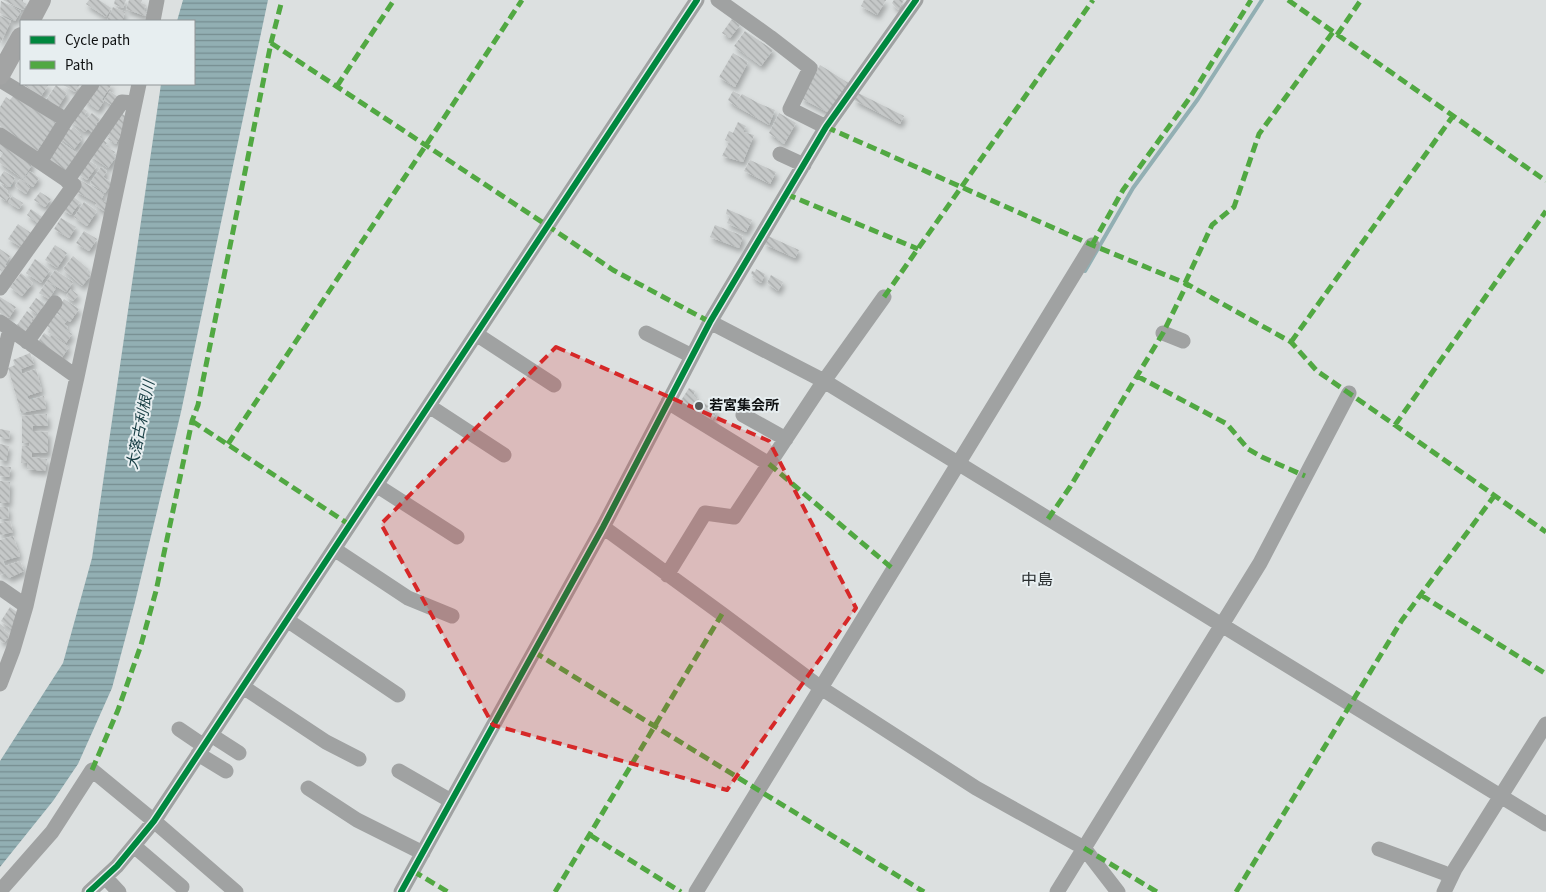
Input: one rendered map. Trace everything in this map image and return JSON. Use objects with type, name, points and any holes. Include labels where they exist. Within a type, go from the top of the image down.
[{"type":"main road","points":[[31,20],[41,0]]},
{"type":"main road","points":[[0,75],[20,39]]},
{"type":"street","points":[[152,20],[157,0]]},
{"type":"street","points":[[89,892],[117,866],[154,821],[697,0]]},
{"type":"street","points":[[718,0],[810,68],[790,109],[826,127]]},
{"type":"street","points":[[401,892],[602,527],[710,322],[826,127],[916,0]]},
{"type":"street","points":[[0,80],[66,120]]},
{"type":"street","points":[[40,162],[66,120],[91,85]]},
{"type":"street","points":[[0,684],[14,650],[26,606],[139,85]]},
{"type":"street","points":[[67,181],[122,102],[135,103]]},
{"type":"street","points":[[0,135],[74,185],[0,288]]},
{"type":"street","points":[[780,154],[804,165]]},
{"type":"street","points":[[696,892],[1092,245]]},
{"type":"street","points":[[667,574],[705,513],[734,517],[824,382],[884,297]]},
{"type":"street","points":[[27,342],[55,303]]},
{"type":"street","points":[[710,322],[824,382],[1546,824]]},
{"type":"street","points":[[0,371],[5,326],[77,377]]},
{"type":"street","points":[[646,333],[692,356]]},
{"type":"street","points":[[1163,333],[1183,341]]},
{"type":"street","points":[[476,334],[554,384]]},
{"type":"street","points":[[1057,892],[1260,563],[1349,393]]},
{"type":"street","points":[[668,402],[769,464]]},
{"type":"street","points":[[429,406],[504,455]]},
{"type":"street","points":[[743,415],[786,439]]},
{"type":"street","points":[[376,485],[457,537]]},
{"type":"street","points":[[602,527],[821,688],[976,788],[1084,848],[1118,892]]},
{"type":"street","points":[[334,549],[408,598],[452,616]]},
{"type":"street","points":[[0,588],[26,606]]},
{"type":"street","points":[[287,620],[398,695]]},
{"type":"street","points":[[242,687],[326,742],[359,759]]},
{"type":"street","points":[[1447,886],[1546,724]]},
{"type":"street","points":[[179,729],[204,745],[226,771]]},
{"type":"street","points":[[204,745],[239,753]]},
{"type":"street","points":[[0,891],[52,832],[92,770],[236,892]]},
{"type":"street","points":[[399,771],[451,801]]},
{"type":"street","points":[[308,788],[357,820],[423,853]]},
{"type":"street","points":[[134,846],[182,887]]},
{"type":"street","points":[[1379,849],[1444,873],[1447,886]]},
{"type":"street","points":[[105,877],[119,892]]},
{"type":"highlighted area","points":[[556,347],[769,441],[856,608],[727,790],[493,725],[381,524]]},
{"type":"water","name":"大落古利根川","points":[[183,0],[268,0],[181,412],[112,688],[78,764],[53,801],[0,867],[0,761],[63,663],[92,558],[161,85],[195,85],[195,20],[177,20]]},
{"type":"building","points":[[3,0],[23,0],[26,4],[23,10]]},
{"type":"building","points":[[89,0],[99,0],[111,8],[106,17],[86,4]]},
{"type":"building","points":[[115,0],[126,0],[123,8],[114,4]]},
{"type":"building","points":[[129,0],[142,0],[141,3],[146,5],[144,11],[147,12],[145,16],[126,9]]},
{"type":"building","points":[[864,0],[886,0],[877,15],[861,6]]},
{"type":"building","points":[[894,0],[904,0],[898,10],[892,3]]},
{"type":"building","points":[[1,1],[21,11],[15,21],[0,13]]},
{"type":"building","points":[[113,7],[125,12],[122,20],[107,20]]},
{"type":"building","points":[[0,16],[11,21],[0,44]]},
{"type":"building","points":[[732,19],[740,25],[730,38],[722,33]]},
{"type":"building","points":[[745,31],[773,50],[761,66],[734,46]]},
{"type":"building","points":[[733,53],[748,62],[735,87],[719,77]]},
{"type":"building","points":[[820,65],[850,84],[829,113],[801,98]]},
{"type":"building","points":[[24,85],[48,85],[41,96]]},
{"type":"building","points":[[56,85],[67,93],[58,107],[46,100]]},
{"type":"building","points":[[64,85],[79,85],[75,92]]},
{"type":"building","points":[[93,85],[111,85],[102,99],[92,92]]},
{"type":"building","points":[[90,91],[104,101],[98,110],[84,100]]},
{"type":"building","points":[[110,91],[119,98],[116,108],[104,100]]},
{"type":"building","points":[[733,91],[740,95],[734,105],[728,100]]},
{"type":"building","points":[[858,93],[904,116],[900,124],[854,100]]},
{"type":"building","points":[[742,94],[775,110],[769,125],[734,105]]},
{"type":"building","points":[[14,95],[56,123],[37,151],[0,126],[0,107],[6,97],[10,100]]},
{"type":"building","points":[[80,106],[87,111],[84,116],[87,118],[92,113],[100,119],[96,124],[99,126],[93,133],[88,129],[85,132],[70,121]]},
{"type":"building","points":[[119,112],[127,117],[125,127],[116,144],[108,139],[110,136],[105,133]]},
{"type":"building","points":[[779,113],[796,123],[784,144],[769,133]]},
{"type":"building","points":[[738,122],[746,126],[743,132],[754,135],[743,162],[722,156],[729,142],[725,140],[729,131],[733,133]]},
{"type":"building","points":[[66,126],[71,130],[73,127],[81,134],[79,137],[82,139],[74,149],[58,136]]},
{"type":"building","points":[[101,138],[107,143],[105,146],[115,152],[113,155],[116,157],[108,168],[89,155]]},
{"type":"building","points":[[56,139],[80,155],[68,176],[54,167],[66,150],[54,165],[46,159]]},
{"type":"building","points":[[0,140],[33,163],[23,179],[0,163],[3,153],[0,151]]},
{"type":"building","points":[[88,160],[97,166],[87,180],[78,174]]},
{"type":"building","points":[[750,160],[776,172],[770,184],[744,171]]},
{"type":"building","points":[[101,167],[107,171],[103,177],[112,183],[105,193],[90,183]]},
{"type":"building","points":[[4,171],[15,178],[10,187],[0,182],[0,177]]},
{"type":"building","points":[[30,171],[39,178],[33,187],[23,180]]},
{"type":"building","points":[[20,179],[30,187],[26,194],[15,186]]},
{"type":"building","points":[[80,180],[104,194],[101,200],[109,204],[107,213],[95,205],[97,203],[75,191]]},
{"type":"building","points":[[0,185],[10,195],[6,201],[0,197]]},
{"type":"building","points":[[40,192],[51,199],[45,207],[34,200]]},
{"type":"building","points":[[71,195],[80,202],[71,215],[62,209]]},
{"type":"building","points":[[12,196],[23,203],[19,209],[8,202]]},
{"type":"building","points":[[84,202],[97,211],[87,226],[74,217]]},
{"type":"building","points":[[31,209],[42,217],[43,219],[39,224],[27,215]]},
{"type":"building","points":[[727,209],[752,220],[746,232],[727,223],[730,216],[726,214]]},
{"type":"building","points":[[61,218],[76,227],[69,238],[54,229]]},
{"type":"building","points":[[18,224],[31,233],[21,247],[8,239]]},
{"type":"building","points":[[715,225],[743,236],[739,248],[710,237]]},
{"type":"building","points":[[84,231],[97,239],[89,251],[76,243]]},
{"type":"building","points":[[768,236],[799,250],[795,258],[764,244]]},
{"type":"building","points":[[55,245],[67,253],[57,268],[45,260]]},
{"type":"building","points":[[0,249],[10,256],[5,265],[7,266],[4,272],[0,270]]},
{"type":"building","points":[[73,256],[88,269],[87,272],[91,275],[82,286],[63,269]]},
{"type":"building","points":[[35,259],[50,270],[41,283],[26,273]]},
{"type":"building","points":[[756,269],[765,274],[761,283],[752,277],[752,271],[755,272]]},
{"type":"building","points":[[55,270],[73,282],[66,292],[47,281]]},
{"type":"building","points":[[21,273],[33,283],[22,296],[10,287]]},
{"type":"building","points":[[771,275],[783,282],[778,291],[767,283]]},
{"type":"building","points":[[47,281],[56,288],[49,299],[39,293]]},
{"type":"building","points":[[71,289],[78,295],[73,301],[66,296]]},
{"type":"building","points":[[0,297],[16,307],[9,318],[0,313]]},
{"type":"building","points":[[36,298],[45,304],[37,314],[29,308]]},
{"type":"building","points":[[64,299],[79,309],[70,322],[55,312]]},
{"type":"building","points":[[27,311],[34,317],[26,332],[17,325]]},
{"type":"building","points":[[55,313],[67,321],[64,324],[68,327],[66,330],[72,334],[66,343],[48,332],[50,328],[46,325]]},
{"type":"building","points":[[44,333],[50,337],[52,335],[69,347],[61,359],[38,342]]},
{"type":"building","points":[[30,353],[34,364],[21,369],[22,374],[36,369],[42,391],[27,396],[29,400],[44,396],[46,408],[21,413],[8,368],[15,365],[13,360]]},
{"type":"building","name":"若宮集会所","points":[[689,388],[695,391],[693,396],[717,411],[711,422],[680,402]]},
{"type":"building","points":[[47,414],[48,426],[33,426],[32,431],[48,432],[48,453],[32,453],[32,457],[47,459],[45,471],[27,469],[28,463],[21,463],[22,446],[29,446],[29,442],[22,443],[22,416]]},
{"type":"building","points":[[0,429],[10,431],[9,439],[0,437]]},
{"type":"building","points":[[0,444],[9,446],[6,461],[0,460]]},
{"type":"building","points":[[0,466],[11,467],[9,477],[0,476]]},
{"type":"building","points":[[0,481],[10,482],[9,503],[0,503]]},
{"type":"building","points":[[0,507],[8,507],[9,518],[0,519]]},
{"type":"building","points":[[10,521],[13,532],[0,535],[0,523]]},
{"type":"building","points":[[13,536],[20,556],[3,561],[5,566],[20,561],[24,571],[9,578],[5,573],[0,575],[0,540]]},
{"type":"building","points":[[10,607],[18,613],[12,629],[1,621]]},
{"type":"building","points":[[0,624],[10,635],[4,643],[0,640]]},
{"type":"waterway","points":[[1085,271],[1133,188],[1198,99],[1262,0]]},
{"type":"marked path","points":[[92,770],[118,710],[141,645],[156,591],[192,421],[198,405],[271,43],[282,0]]},
{"type":"marked path","points":[[337,86],[394,0]]},
{"type":"marked path","points":[[228,444],[522,0]]},
{"type":"marked path","points":[[884,297],[1093,0]]},
{"type":"marked path","points":[[1092,245],[1123,190],[1191,96],[1251,0]]},
{"type":"marked path","points":[[1288,0],[1546,181]]},
{"type":"marked path","points":[[1337,35],[1361,0]]},
{"type":"marked path","points":[[1185,283],[1212,225],[1234,207],[1259,134],[1333,32]]},
{"type":"marked path","points":[[271,43],[613,270],[710,322]]},
{"type":"marked path","points":[[1291,342],[1453,116]]},
{"type":"marked path","points":[[826,127],[1092,245],[1185,283],[1291,342],[1317,371],[1546,532]]},
{"type":"marked path","points":[[786,194],[918,249]]},
{"type":"marked path","points":[[1395,425],[1546,211]]},
{"type":"marked path","points":[[1048,519],[1070,487],[1163,333],[1187,284]]},
{"type":"marked path","points":[[1137,376],[1227,424],[1248,449],[1305,476]]},
{"type":"marked path","points":[[192,421],[350,525]]},
{"type":"marked path","points":[[769,464],[893,569]]},
{"type":"marked path","points":[[1236,892],[1402,620],[1495,495]]},
{"type":"marked path","points":[[1421,595],[1546,674]]},
{"type":"marked path","points":[[555,892],[722,614]]},
{"type":"marked path","points":[[534,652],[924,892]]},
{"type":"marked path","points":[[590,835],[681,892]]},
{"type":"marked path","points":[[1084,848],[1157,892]]},
{"type":"marked path","points":[[413,871],[448,892]]},
{"type":"cycle path","points":[[89,892],[117,866],[154,821],[697,0]]},
{"type":"cycle path","points":[[401,892],[603,527],[710,322],[826,127],[916,0]]},
{"type":"place","name":"若宮集会所","points":[[699,406]]},
{"type":"district","name":"中島","points":[[1037,580]]}]
